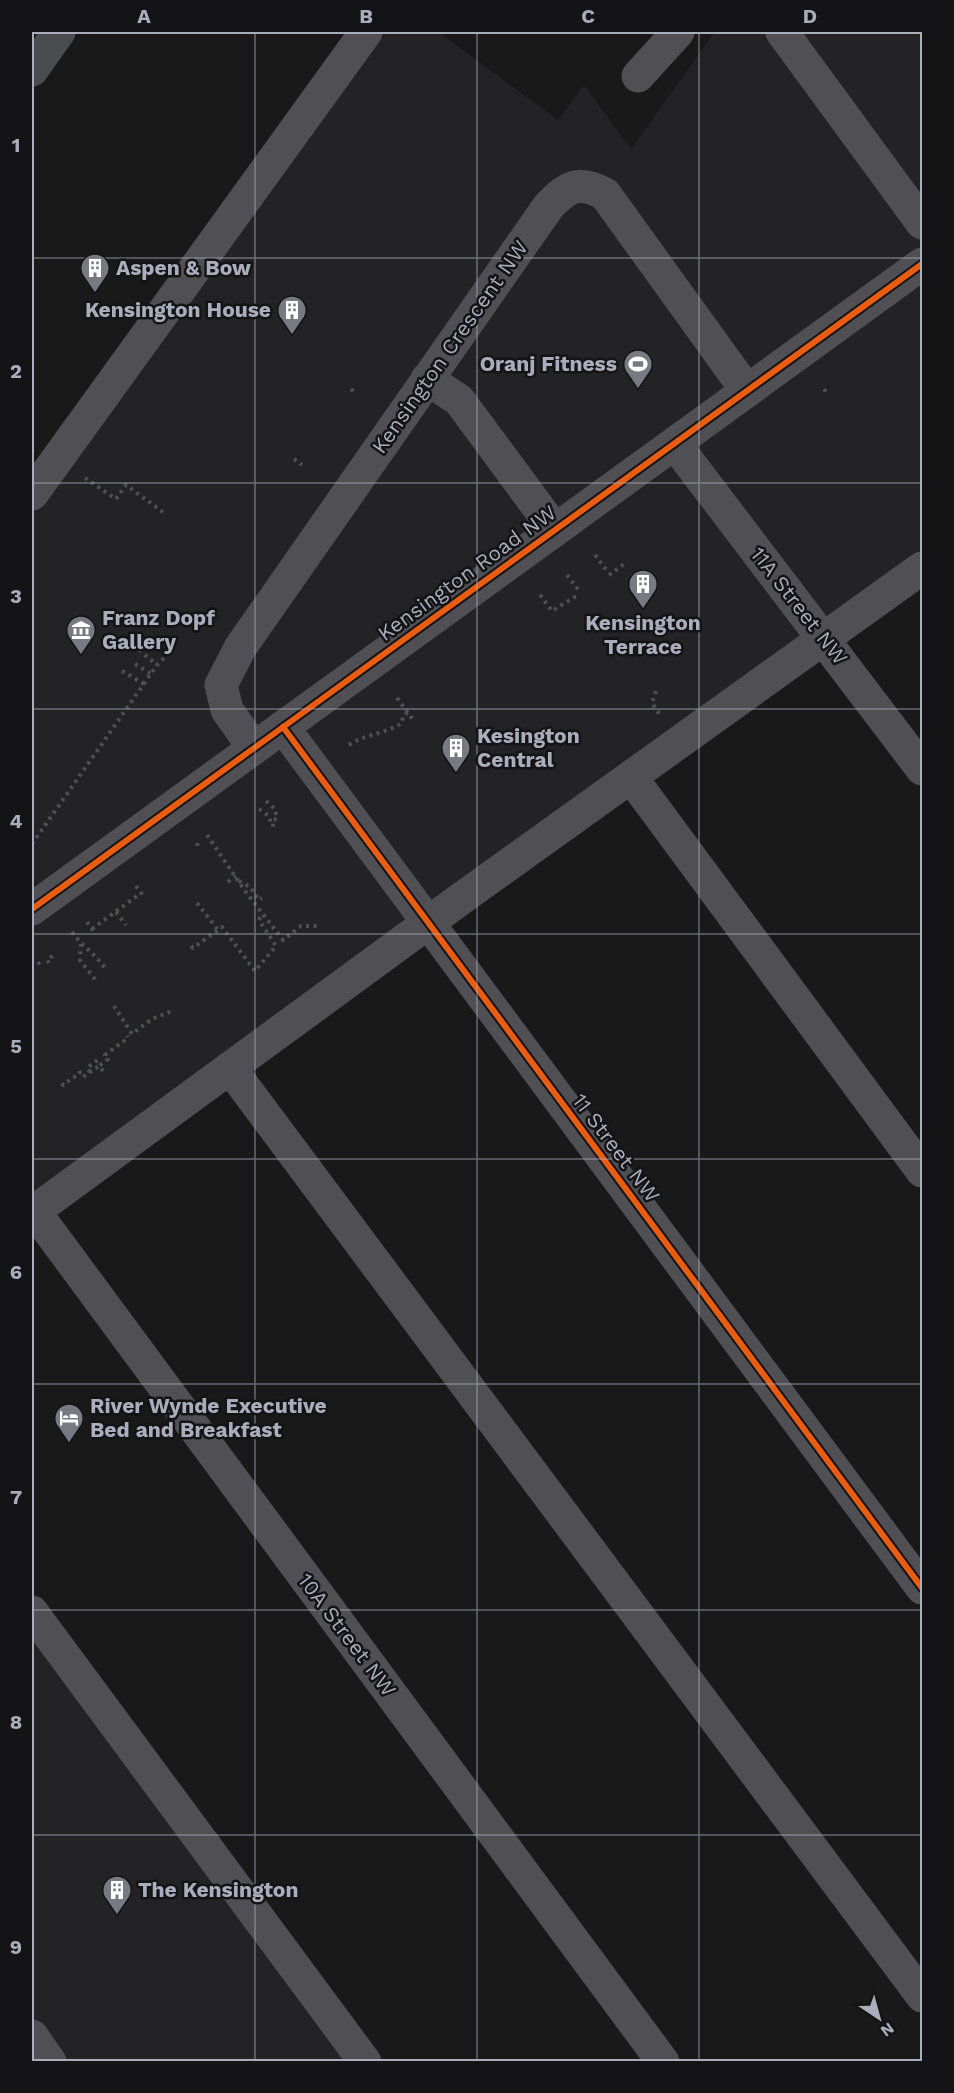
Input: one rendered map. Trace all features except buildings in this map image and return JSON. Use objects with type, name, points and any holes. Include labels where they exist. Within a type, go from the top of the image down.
[{"type":"main road","points":[[32,70],[59,32]]},
{"type":"street","points":[[32,494],[366,32]]},
{"type":"street","points":[[638,76],[678,32]]},
{"type":"street","points":[[782,32],[922,224]]},
{"type":"street","name":"Kensington Crescent NW","points":[[254,748],[227,710],[222,685],[240,648],[560,193],[574,186],[589,186],[605,194],[747,391]]},
{"type":"street","name":"Kensington Road NW","points":[[32,909],[922,264]]},
{"type":"street","points":[[428,379],[459,400],[555,530]]},
{"type":"street","name":"11A Street NW","points":[[675,444],[922,769]]},
{"type":"street","points":[[32,1211],[922,568]]},
{"type":"street","name":"11 Street NW","points":[[283,727],[922,1588]]},
{"type":"street","points":[[631,777],[922,1171]]},
{"type":"street","points":[[230,1068],[922,1996]]},
{"type":"street","name":"10A Street NW","points":[[32,1211],[663,2061]]},
{"type":"street","points":[[32,1612],[365,2061]]},
{"type":"street","points":[[32,2036],[50,2061]]},
{"type":"path","points":[[824,389],[828,395]]},
{"type":"path","points":[[294,459],[302,465]]},
{"type":"path","points":[[94,484],[116,499],[126,485],[164,512]]},
{"type":"path","points":[[595,555],[609,573],[624,564],[625,566]]},
{"type":"path","points":[[540,595],[552,611],[579,594],[567,575]]},
{"type":"path","points":[[139,650],[157,665]]},
{"type":"path","points":[[32,844],[157,665],[168,654]]},
{"type":"path","points":[[135,664],[151,674]]},
{"type":"path","points":[[123,671],[144,684]]},
{"type":"path","points":[[656,691],[652,703],[659,713]]},
{"type":"path","points":[[397,698],[409,711],[414,721]]},
{"type":"path","points":[[349,745],[360,738],[394,728],[402,723],[403,716],[409,711]]},
{"type":"path","points":[[394,728],[397,733]]},
{"type":"path","points":[[259,809],[269,816],[272,824],[273,820],[277,819],[273,806],[266,801]]},
{"type":"path","points":[[207,835],[283,940],[301,926],[317,926]]},
{"type":"path","points":[[228,882],[237,878]]},
{"type":"path","points":[[237,878],[250,887],[259,900],[262,898]]},
{"type":"path","points":[[136,886],[145,898]]},
{"type":"path","points":[[87,922],[93,931],[141,893]]},
{"type":"path","points":[[197,903],[218,930]]},
{"type":"path","points":[[116,912],[126,925]]},
{"type":"path","points":[[191,946],[193,948],[222,927],[255,971],[276,946],[259,920],[262,914]]},
{"type":"path","points":[[72,932],[81,944],[91,950],[105,968]]},
{"type":"path","points":[[81,944],[80,960],[86,971],[97,982]]},
{"type":"path","points":[[49,963],[47,960],[54,955]]},
{"type":"path","points":[[38,962],[42,968]]},
{"type":"path","points":[[114,1006],[132,1034],[152,1019],[174,1010]]},
{"type":"path","points":[[64,1084],[79,1072],[83,1077],[99,1066],[108,1059],[105,1055],[127,1038]]},
{"type":"path","points":[[90,1072],[87,1068],[99,1059],[97,1058]]},
{"type":"path","points":[[99,1066],[102,1071]]},
{"type":"shaded area","points":[[378,32],[438,32],[558,120],[584,85],[631,149],[715,32],[922,32],[922,568],[32,1212],[32,490]]},
{"type":"shaded area","points":[[32,1615],[359,2061],[32,2061]]},
{"type":"cycle path","points":[[32,909],[922,264]]},
{"type":"cycle path","points":[[283,727],[922,1588]]},
{"type":"place","name":"Aspen & Bow","points":[[95,294]]},
{"type":"place","name":"Kensington House","points":[[292,336]]},
{"type":"place","name":"Oranj Fitness","points":[[638,390]]},
{"type":"place","name":"Kensington Terrace","points":[[643,610]]},
{"type":"place","name":"Franz Dopf Gallery","points":[[81,656]]},
{"type":"place","name":"Kesington Central","points":[[456,774]]},
{"type":"place","name":"River Wynde Executive Bed and Breakfast","points":[[69,1444]]},
{"type":"place","name":"The Kensington","points":[[117,1916]]}]
